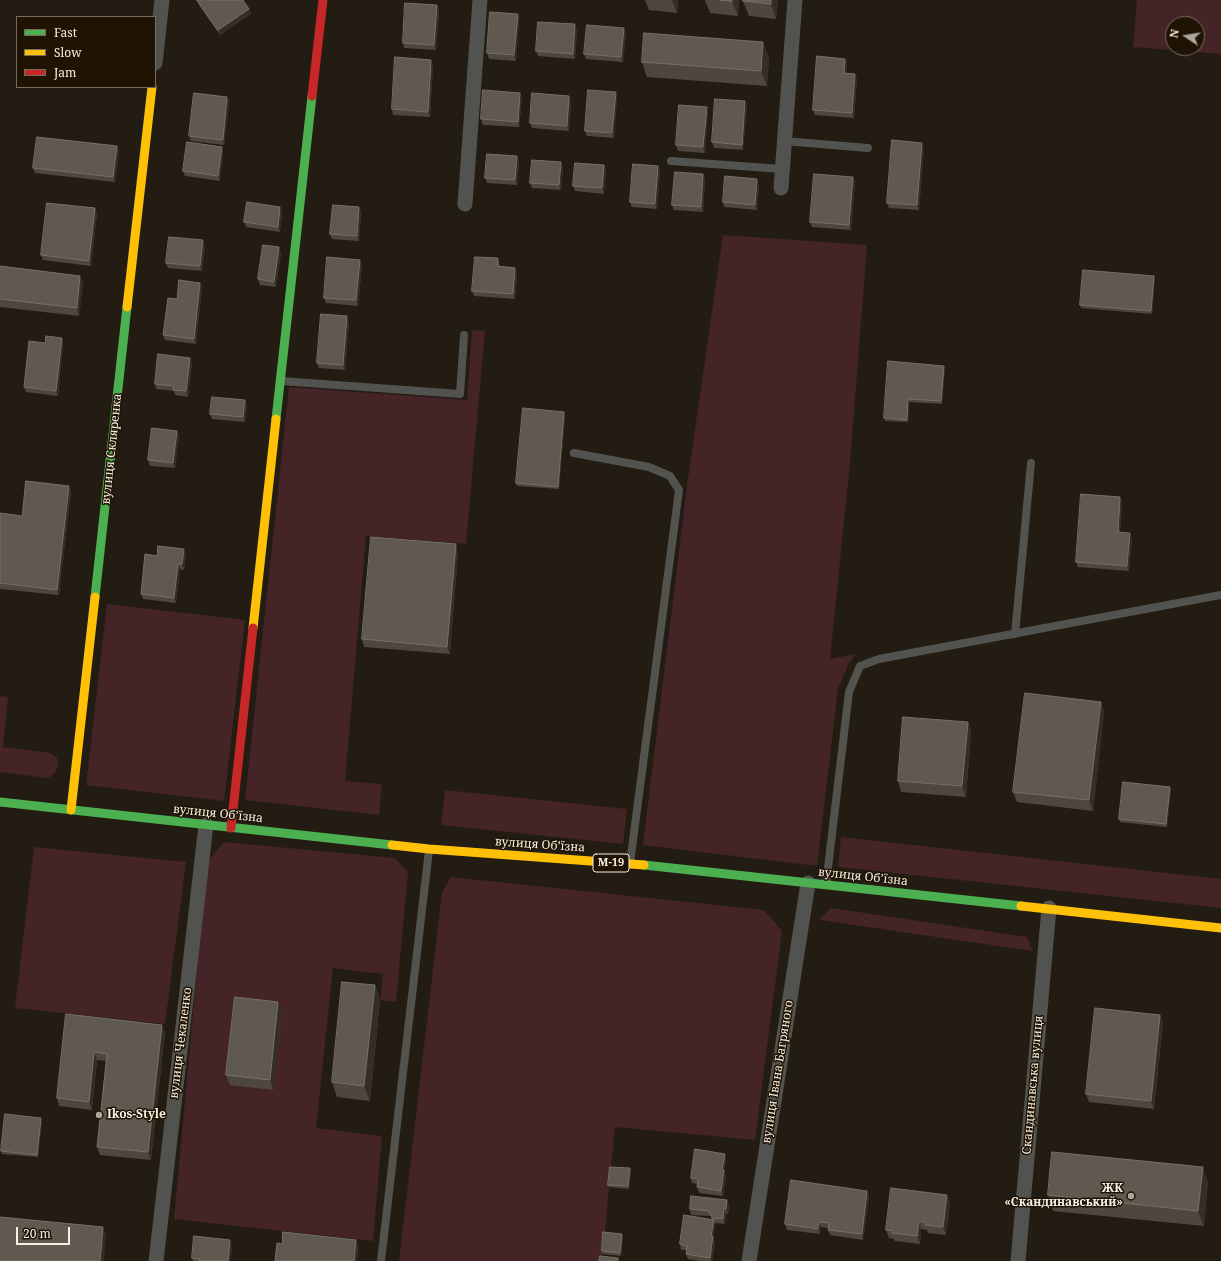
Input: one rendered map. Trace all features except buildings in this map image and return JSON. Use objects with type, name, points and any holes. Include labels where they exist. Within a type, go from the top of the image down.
[{"type":"main road","points":[[231,828],[323,0]]},
{"type":"main road","name":"вулиця Скляренка","points":[[71,810],[152,88]]},
{"type":"main road","name":"вулиця Об’їзна","points":[[0,802],[429,850],[630,864],[1049,908],[1221,928]]},
{"type":"street","points":[[156,55],[162,0]]},
{"type":"street","points":[[465,204],[480,0]]},
{"type":"street","points":[[781,188],[795,0]]},
{"type":"street","name":"вулиця Чекаленко","points":[[156,1261],[206,825]]},
{"type":"street","name":"вулиця Івана Багряного","points":[[749,1261],[808,883]]},
{"type":"street","name":"Скандинавська вулиця","points":[[1018,1261],[1049,908]]},
{"type":"lane","points":[[784,141],[868,148]]},
{"type":"lane","points":[[671,161],[782,169]]},
{"type":"lane","points":[[280,381],[460,394],[464,335]]},
{"type":"lane","points":[[574,453],[649,467],[670,476],[679,490],[630,864]]},
{"type":"lane","points":[[1016,634],[1031,463]]},
{"type":"lane","points":[[826,885],[849,692],[860,666],[879,659],[1221,595]]},
{"type":"lane","points":[[380,1261],[429,850]]},
{"type":"shaded area","points":[[1137,0],[1221,0],[1221,54],[1205,53],[1205,16],[1165,16],[1165,50],[1133,47]]},
{"type":"shaded area","points":[[723,235],[867,245],[850,463],[830,659],[856,654],[849,663],[838,689],[817,866],[643,845],[688,478]]},
{"type":"shaded area","points":[[472,330],[485,331],[466,544],[366,536],[345,781],[382,784],[379,815],[245,800],[289,387],[467,400]]},
{"type":"shaded area","points":[[107,604],[245,620],[224,801],[86,785]]},
{"type":"shaded area","points":[[0,696],[8,697],[3,747],[51,753],[57,758],[58,766],[55,773],[48,778],[0,772]]},
{"type":"shaded area","points":[[445,790],[627,809],[623,844],[441,825]]},
{"type":"shaded area","points":[[841,837],[1221,879],[1221,908],[838,867]]},
{"type":"shaded area","points":[[224,842],[395,858],[408,872],[396,1002],[380,1000],[383,974],[333,968],[316,1128],[382,1136],[373,1241],[174,1219],[207,862]]},
{"type":"shaded area","points":[[34,847],[186,862],[165,1024],[15,1008]]},
{"type":"shaded area","points":[[451,877],[764,910],[782,931],[755,1140],[615,1127],[602,1261],[399,1261],[442,892]]},
{"type":"shaded area","points":[[831,908],[1027,937],[1033,951],[819,920]]},
{"type":"traffic: fast","points":[[276,419],[312,96]]},
{"type":"traffic: fast","points":[[95,597],[127,307]]},
{"type":"traffic: fast","points":[[0,802],[392,845]]},
{"type":"traffic: fast","points":[[644,865],[1021,906]]},
{"type":"traffic: slow","points":[[127,307],[152,88]]},
{"type":"traffic: slow","points":[[253,628],[276,419]]},
{"type":"traffic: slow","points":[[71,810],[95,597]]},
{"type":"traffic: slow","points":[[392,845],[644,865]]},
{"type":"traffic: slow","points":[[1021,906],[1221,928]]},
{"type":"traffic: jam","points":[[312,96],[323,0]]},
{"type":"traffic: jam","points":[[231,828],[253,628]]},
{"type":"place","name":"Ikos-Style","points":[[99,1115]]},
{"type":"place","name":"ЖК «Скандинавський»","points":[[1131,1196]]}]
